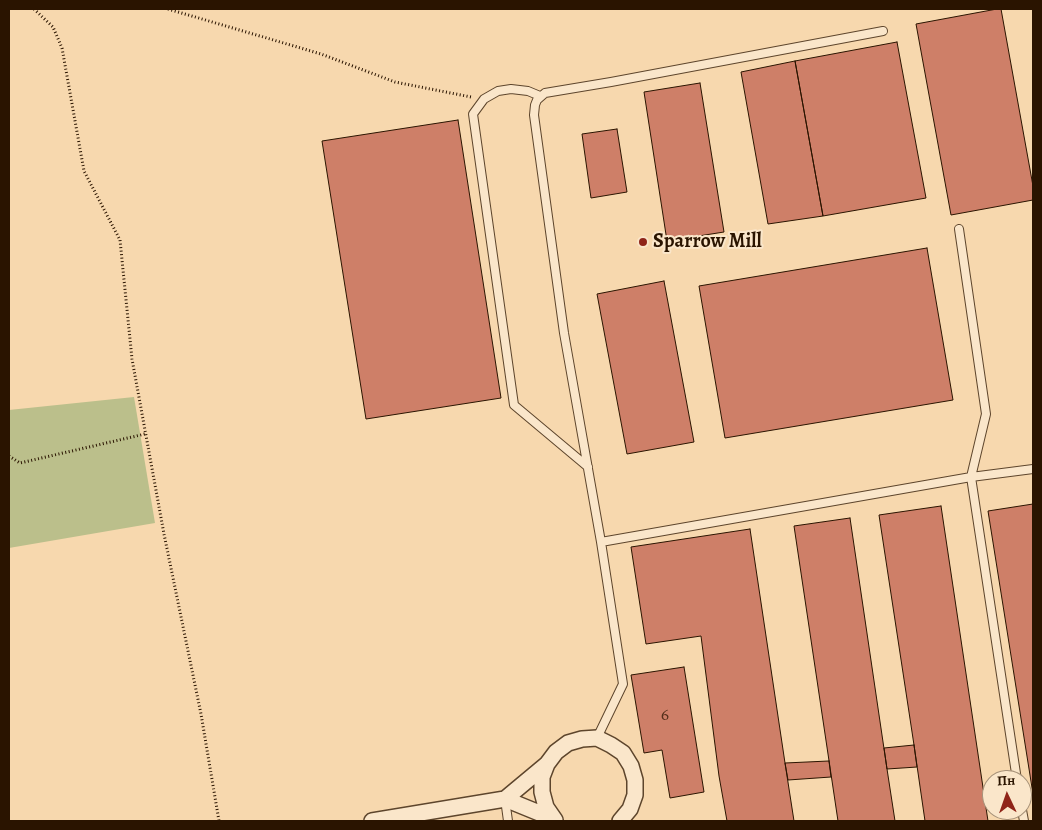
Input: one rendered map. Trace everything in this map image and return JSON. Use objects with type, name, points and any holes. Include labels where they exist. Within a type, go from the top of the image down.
[{"type":"street","points":[[372,821],[504,799],[547,764],[556,752],[568,743],[582,739],[597,738],[623,754],[631,766],[636,780],[635,795],[630,808],[620,821]]},
{"type":"street","points":[[547,764],[542,777],[542,792],[546,807],[556,820]]},
{"type":"street","points":[[504,799],[556,820]]},
{"type":"lane","points":[[597,738],[622,684],[601,542],[564,333],[536,125],[535,105],[540,96],[545,92],[611,82],[883,31]]},
{"type":"lane","points":[[540,96],[528,91],[512,89],[498,91],[484,99],[473,114],[514,405],[588,467]]},
{"type":"lane","points":[[959,229],[986,414],[972,478],[1016,770]]},
{"type":"lane","points":[[601,542],[1033,469]]},
{"type":"lane","points":[[504,799],[508,821]]},
{"type":"path","points":[[34,9],[53,27],[62,48],[84,171],[120,240],[132,359],[164,534],[202,714],[219,821]]},
{"type":"path","points":[[168,9],[321,54],[395,82],[484,99]]},
{"type":"path","points":[[9,456],[20,463],[145,434]]},
{"type":"green space","points":[[134,397],[155,523],[9,548],[9,410]]},
{"type":"building","points":[[1001,9],[1033,186],[1033,200],[951,215],[916,24]]},
{"type":"building","points":[[897,42],[926,198],[823,216],[795,61]]},
{"type":"building","points":[[795,61],[823,216],[768,224],[741,72]]},
{"type":"building","points":[[700,83],[724,232],[667,241],[644,92]]},
{"type":"building","points":[[458,120],[501,398],[366,419],[322,141]]},
{"type":"building","points":[[617,129],[627,192],[591,198],[582,134]]},
{"type":"building","points":[[927,248],[953,400],[725,438],[699,286]]},
{"type":"building","points":[[664,281],[694,442],[627,454],[597,294]]},
{"type":"building","points":[[1033,504],[1033,794],[1032,770],[1029,770],[988,511]]},
{"type":"building","points":[[941,506],[982,781],[982,820],[988,821],[925,821],[879,515]]},
{"type":"building","points":[[850,518],[895,821],[838,821],[794,526]]},
{"type":"building","points":[[750,529],[794,821],[727,821],[719,776],[701,636],[646,644],[631,547]]},
{"type":"building","points":[[684,667],[704,792],[670,798],[662,750],[644,753],[631,675]]},
{"type":"building","points":[[914,745],[917,767],[887,769],[884,748]]},
{"type":"building","points":[[829,761],[831,777],[788,780],[785,763]]},
{"type":"place","name":"Sparrow Mill","points":[[643,242]]}]
